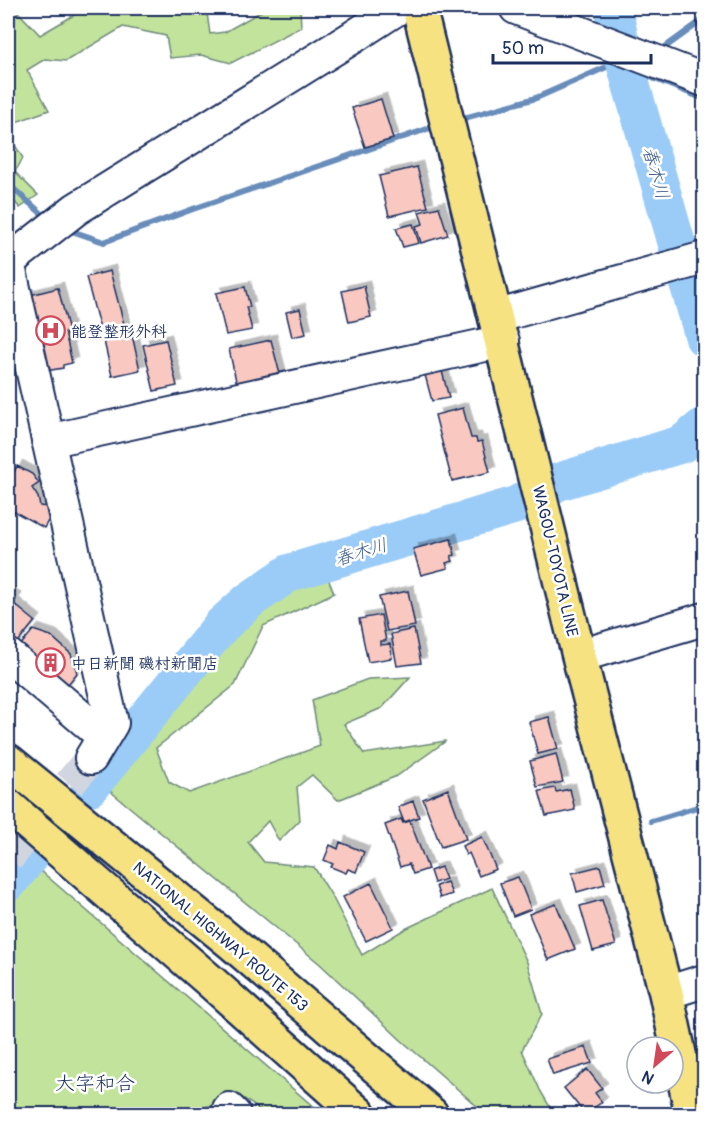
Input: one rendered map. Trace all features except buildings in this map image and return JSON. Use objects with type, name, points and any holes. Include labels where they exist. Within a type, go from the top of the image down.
[{"type":"main road","name":"WAGOU-TOYOTA LINE","points":[[419,8],[579,656],[666,993],[692,1114]]},
{"type":"main road","name":"NATIONAL HIGHWAY ROUTE 153","points":[[8,761],[232,944],[431,1114]]},
{"type":"main road","points":[[8,806],[359,1114]]},
{"type":"main road","points":[[313,1013],[344,1057],[400,1114]]},
{"type":"street","points":[[8,655],[97,747],[112,723],[8,262],[76,209],[398,8]]},
{"type":"street","points":[[516,8],[705,80]]},
{"type":"street","points":[[48,441],[499,329],[705,258]]},
{"type":"street","points":[[579,656],[705,619]]},
{"type":"street","points":[[666,993],[705,981]]},
{"type":"green space","points":[[8,8],[19,8],[18,12],[40,35],[86,8],[211,8],[207,13],[210,34],[225,32],[262,11],[261,8],[300,8],[301,27],[231,63],[201,55],[170,58],[166,36],[123,27],[66,61],[45,59],[27,70],[49,110],[8,125]]},
{"type":"green space","points":[[8,134],[23,158],[15,172],[38,195],[20,208],[8,194]]},
{"type":"green space","points":[[325,571],[334,593],[263,626],[235,685],[156,748],[169,782],[189,793],[320,746],[312,700],[368,679],[410,677],[382,708],[344,724],[364,754],[446,741],[397,776],[338,800],[312,775],[297,787],[300,820],[279,841],[268,821],[248,842],[264,862],[314,867],[332,896],[362,955],[405,929],[492,888],[527,962],[542,1014],[522,1050],[554,1114],[486,1114],[401,1040],[320,964],[105,787],[227,627],[292,579]]},
{"type":"green space","points":[[34,865],[322,1114],[266,1114],[243,1098],[174,1114],[8,1114],[8,904]]},
{"type":"waterway","name":"春木川","points":[[613,8],[626,67],[704,338]]},
{"type":"waterway","points":[[664,48],[704,19]]},
{"type":"waterway","points":[[457,120],[536,98],[611,65],[626,67],[704,99]]},
{"type":"waterway","points":[[66,229],[104,242],[193,209],[439,125]]},
{"type":"waterway","points":[[8,184],[49,220]]},
{"type":"waterway","name":"春木川","points":[[90,787],[222,625],[250,600],[289,573],[516,505],[558,482],[682,444],[704,426]]},
{"type":"waterway","points":[[651,821],[704,805]]},
{"type":"waterway","name":"春木川","points":[[8,883],[32,854]]},
{"type":"tunnel","points":[[8,858],[91,758]]},
{"type":"place","name":"能登整形外科","points":[[50,331]]},
{"type":"place","name":"中日新聞 磯村新聞店","points":[[50,663]]},
{"type":"district","name":"大字和合","points":[[95,1083]]}]
